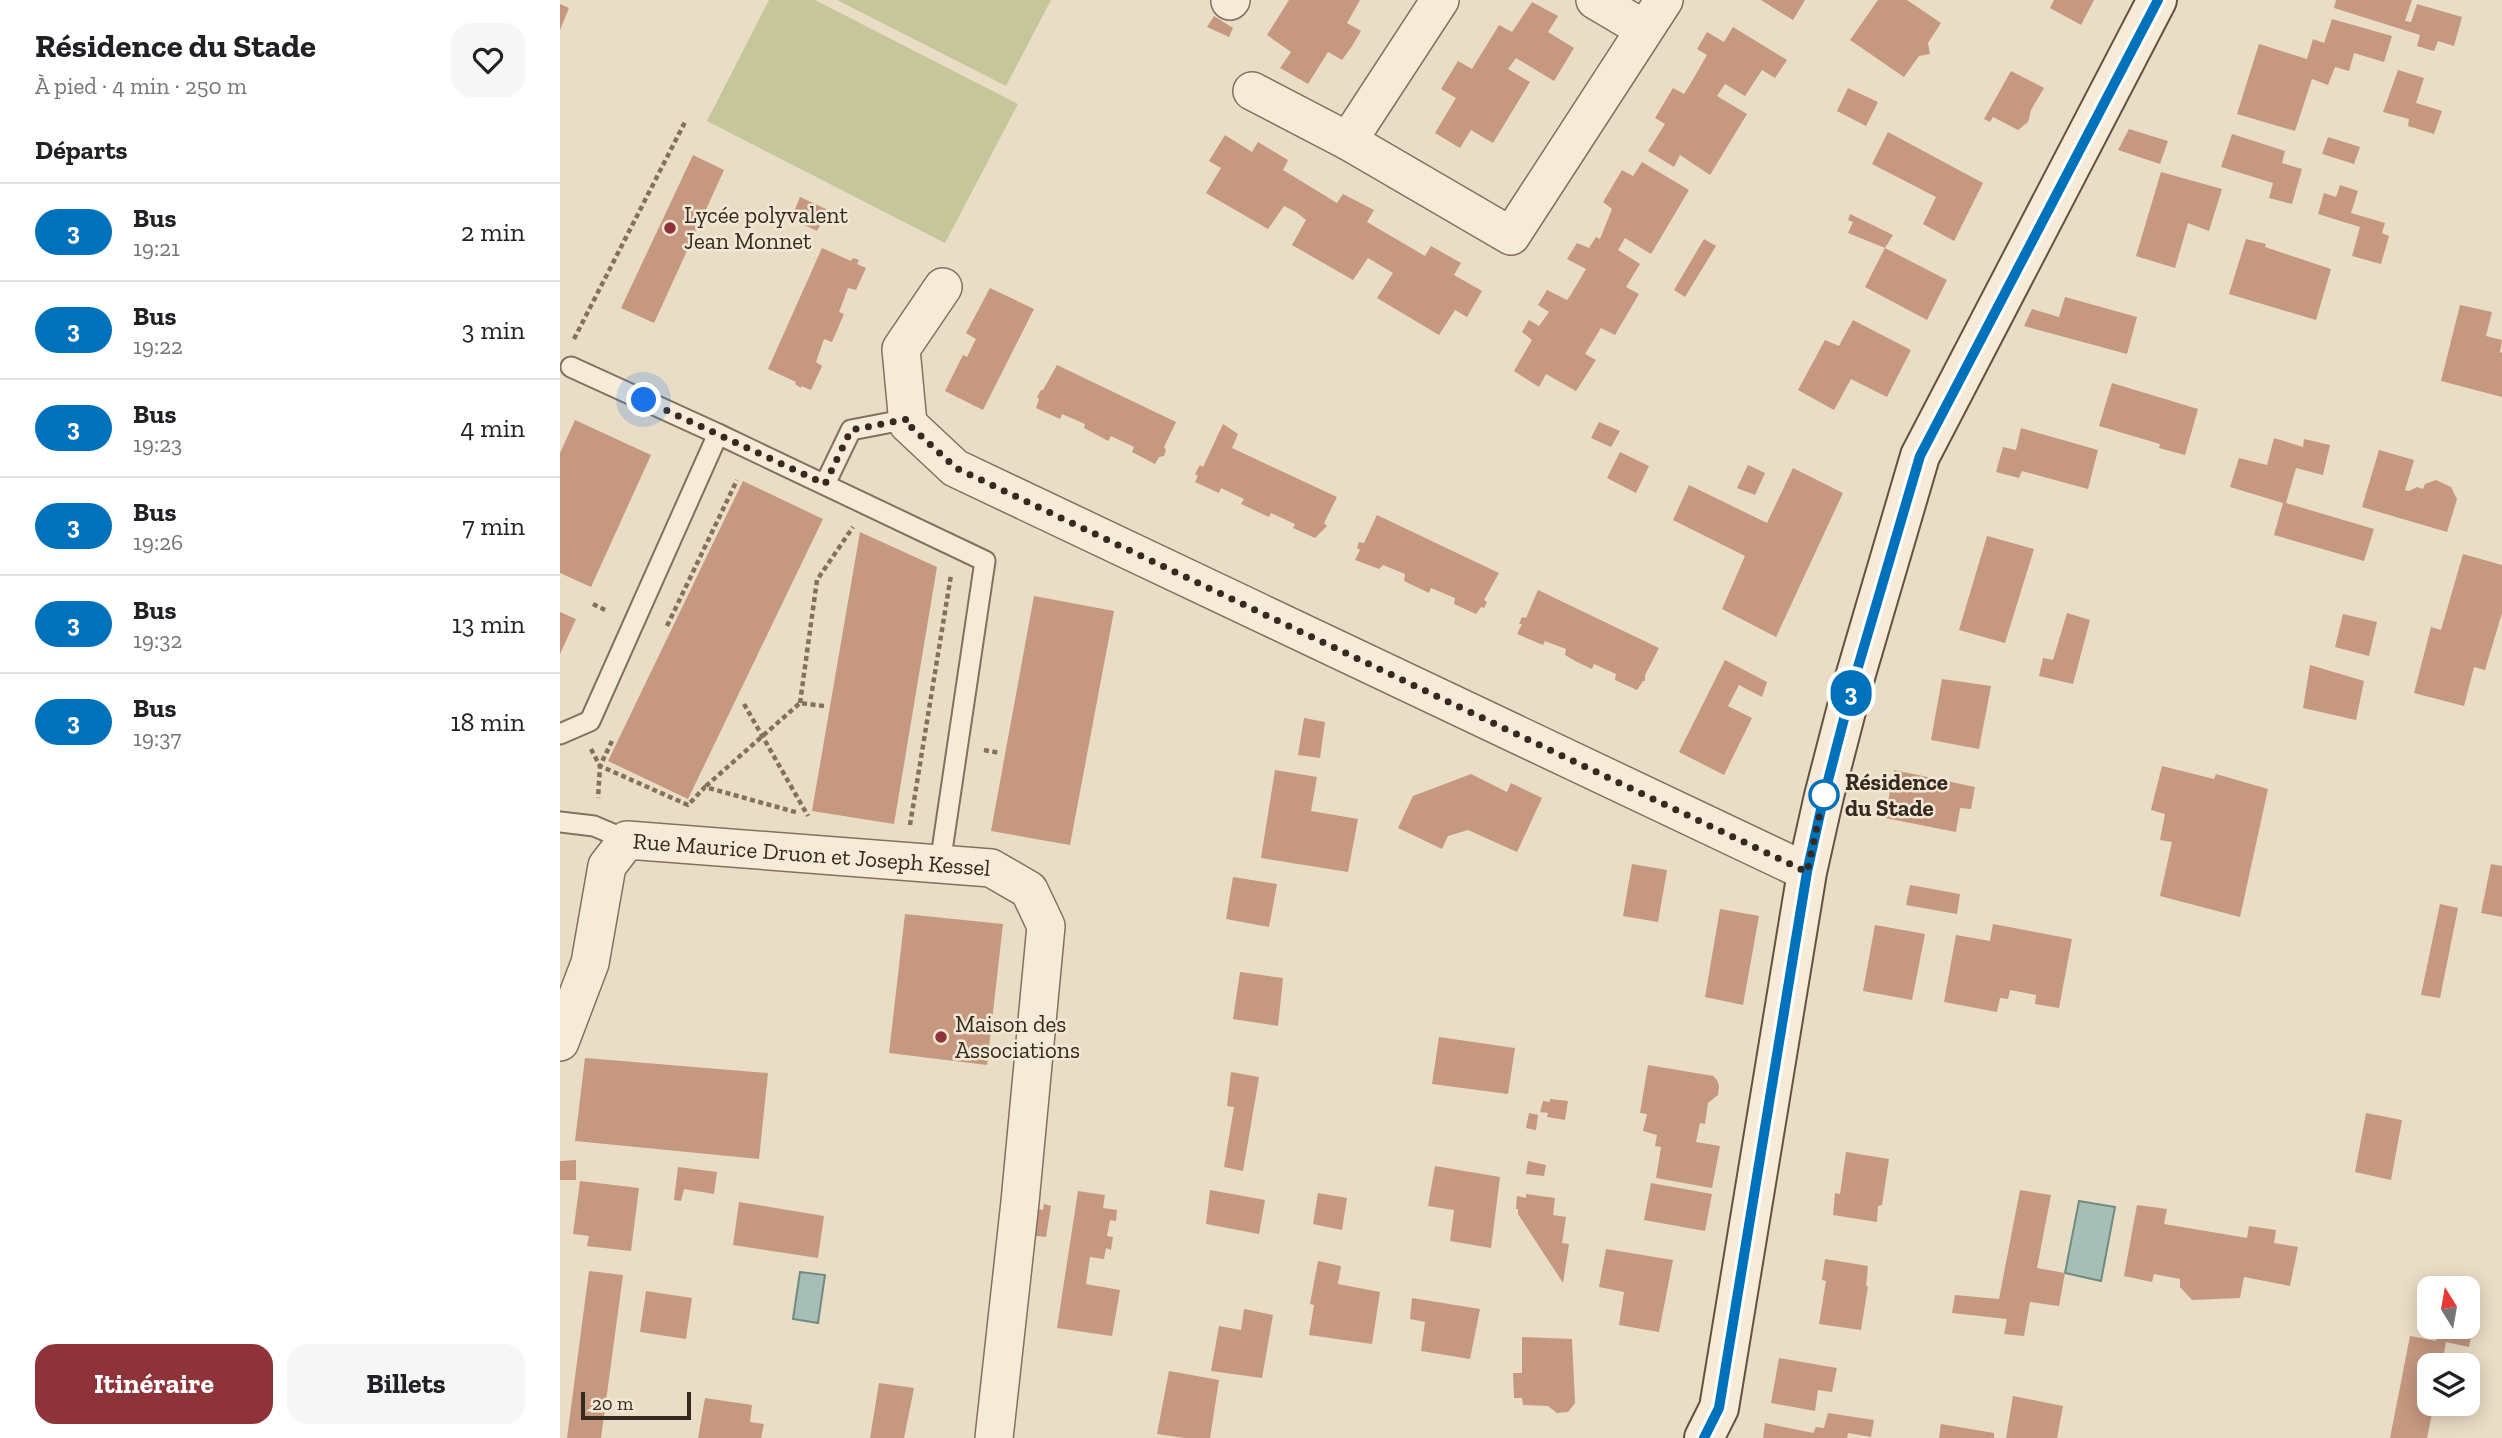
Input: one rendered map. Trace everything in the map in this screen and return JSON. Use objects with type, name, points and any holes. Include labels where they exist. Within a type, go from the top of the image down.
[{"type":"street","points":[[1348,141],[1440,0]]},
{"type":"street","points":[[1252,91],[1348,141],[1511,236],[1654,15],[1595,0]]},
{"type":"street","points":[[1704,1438],[1719,1408],[1807,872],[1853,684],[1920,456],[2157,0]]},
{"type":"street","points":[[943,287],[901,349],[908,424],[956,468],[1807,872]]},
{"type":"street","name":"Rue Maurice Druon et Joseph Kessel","points":[[560,1042],[590,963],[607,866],[627,840],[991,868],[1029,890],[1046,926],[994,1438]]},
{"type":"lane","points":[[571,367],[985,561],[940,864]]},
{"type":"lane","points":[[825,484],[851,430],[908,419]]},
{"type":"lane","points":[[560,734],[590,721],[718,434]]},
{"type":"lane","points":[[560,822],[594,826],[627,840]]},
{"type":"path","points":[[571,345],[685,122]]},
{"type":"path","points":[[663,635],[737,480]]},
{"type":"path","points":[[617,730],[600,766],[688,805],[800,703],[817,580],[867,505]]},
{"type":"path","points":[[909,834],[951,574]]},
{"type":"path","points":[[800,703],[824,706]]},
{"type":"path","points":[[744,704],[808,816]]},
{"type":"path","points":[[705,787],[821,818]]},
{"type":"green space","points":[[769,0],[815,0],[1018,104],[945,243],[707,121]]},
{"type":"green space","points":[[837,0],[1051,0],[1006,86]]},
{"type":"water","points":[[2079,1201],[2115,1207],[2101,1281],[2065,1273]]},
{"type":"water","points":[[800,1272],[825,1275],[818,1323],[793,1319]]},
{"type":"building","points":[[1289,0],[1360,0],[1347,23],[1361,31],[1352,46],[1342,60],[1328,52],[1308,84],[1280,68],[1291,52],[1267,35]]},
{"type":"building","points":[[1761,0],[1805,0],[1793,20]]},
{"type":"building","points":[[1878,0],[1907,0],[1941,23],[1928,43],[1930,54],[1919,56],[1904,77],[1850,40]]},
{"type":"building","points":[[2054,0],[2094,0],[2081,25],[2050,8]]},
{"type":"building","points":[[2336,0],[2412,0],[2405,21],[2411,22],[2417,4],[2462,17],[2454,46],[2438,41],[2434,51],[2417,46],[2420,35],[2334,8]]},
{"type":"building","points":[[1532,2],[1558,16],[1548,32],[1574,48],[1554,81],[1516,58],[1508,69],[1530,82],[1493,143],[1471,130],[1460,148],[1435,133],[1456,98],[1441,89],[1458,61],[1472,69],[1499,25],[1512,32]]},
{"type":"building","points":[[560,4],[569,8],[560,30]]},
{"type":"building","points":[[1214,16],[1233,28],[1229,37],[1207,27]]},
{"type":"building","points":[[2332,19],[2392,36],[2384,62],[2354,53],[2349,71],[2335,67],[2328,85],[2312,79],[2295,131],[2237,114],[2259,44],[2307,59],[2313,39],[2324,43]]},
{"type":"building","points":[[1733,27],[1787,60],[1775,78],[1762,70],[1745,96],[1725,84],[1717,96],[1747,114],[1710,175],[1680,155],[1674,167],[1648,151],[1665,124],[1655,118],[1673,88],[1684,94],[1692,81],[1707,55],[1697,49],[1707,32],[1724,42]]},
{"type":"building","points":[[2398,70],[2424,78],[2416,103],[2442,111],[2434,134],[2408,126],[2409,119],[2383,112]]},
{"type":"building","points":[[2011,71],[2044,88],[2031,110],[2028,122],[2018,130],[1993,117],[1990,122],[1984,119]]},
{"type":"building","points":[[1848,88],[1878,102],[1866,126],[1837,111]]},
{"type":"building","points":[[2129,129],[2168,141],[2160,164],[2118,150]]},
{"type":"building","points":[[1888,132],[1983,183],[1954,241],[1923,224],[1936,197],[1872,164]]},
{"type":"building","points":[[2232,134],[2285,151],[2282,163],[2302,169],[2292,204],[2269,198],[2273,183],[2221,167]]},
{"type":"building","points":[[1225,135],[1252,152],[1258,142],[1288,160],[1283,170],[1337,203],[1343,194],[1374,210],[1367,222],[1425,256],[1431,246],[1461,263],[1454,275],[1482,291],[1467,317],[1455,310],[1439,335],[1377,298],[1393,273],[1368,258],[1353,280],[1292,245],[1306,220],[1296,212],[1284,206],[1268,229],[1206,193],[1221,168],[1209,161]]},
{"type":"building","points":[[2328,137],[2360,147],[2354,164],[2322,154]]},
{"type":"building","points":[[693,155],[724,170],[654,323],[621,308]]},
{"type":"building","points":[[1642,162],[1689,190],[1651,254],[1625,238],[1618,250],[1640,264],[1626,287],[1639,294],[1615,335],[1601,328],[1585,354],[1596,360],[1576,391],[1546,374],[1539,387],[1514,371],[1532,340],[1522,332],[1529,320],[1539,326],[1549,312],[1538,305],[1547,290],[1567,300],[1570,296],[1586,269],[1567,259],[1577,243],[1589,248],[1596,237],[1600,239],[1612,209],[1603,202],[1622,170],[1633,176]]},
{"type":"building","points":[[2161,172],[2222,189],[2209,231],[2188,223],[2175,268],[2136,256]]},
{"type":"building","points":[[2340,185],[2358,191],[2351,213],[2385,223],[2382,233],[2389,236],[2381,264],[2352,256],[2360,227],[2318,214],[2324,193],[2336,197]]},
{"type":"building","points":[[800,197],[828,210],[817,231],[791,219]]},
{"type":"building","points":[[1850,214],[1893,235],[1885,248],[1848,233],[1853,222],[1848,220]]},
{"type":"building","points":[[1704,239],[1716,246],[1685,297],[1674,290]]},
{"type":"building","points":[[2246,239],[2331,269],[2316,320],[2229,294]]},
{"type":"building","points":[[822,248],[851,261],[853,258],[859,260],[857,264],[866,268],[856,290],[848,288],[839,312],[844,314],[832,342],[824,339],[816,362],[822,366],[811,390],[801,388],[796,382],[768,369]]},
{"type":"building","points":[[1885,248],[1947,280],[1927,320],[1865,287]]},
{"type":"building","points":[[990,288],[1034,309],[983,410],[945,391],[963,355],[967,357],[976,339],[966,333]]},
{"type":"building","points":[[2065,297],[2137,317],[2127,354],[2024,326],[2032,309],[2059,317]]},
{"type":"building","points":[[2460,305],[2492,312],[2486,336],[2502,340],[2502,397],[2441,381]]},
{"type":"building","points":[[1853,320],[1911,350],[1887,397],[1851,379],[1834,410],[1798,390],[1825,340],[1839,346]]},
{"type":"building","points":[[1057,365],[1176,422],[1164,447],[1164,456],[1159,457],[1155,464],[1132,452],[1134,447],[1111,436],[1108,441],[1084,428],[1085,424],[1062,414],[1060,419],[1036,408],[1039,399],[1037,397]]},
{"type":"building","points":[[2112,383],[2198,409],[2185,455],[2159,448],[2160,444],[2099,426]]},
{"type":"building","points":[[575,420],[651,455],[591,587],[560,573],[560,453]]},
{"type":"building","points":[[1599,422],[1620,431],[1611,447],[1591,438]]},
{"type":"building","points":[[1223,424],[1238,434],[1232,448],[1337,497],[1324,523],[1327,526],[1315,538],[1293,528],[1295,524],[1271,513],[1269,517],[1241,504],[1244,499],[1221,488],[1219,493],[1195,482],[1198,476],[1195,474],[1200,465],[1203,467]]},
{"type":"building","points":[[2021,428],[2098,450],[2088,489],[2022,471],[2019,478],[1996,472],[2003,447],[2016,450]]},
{"type":"building","points":[[2274,438],[2303,447],[2304,439],[2330,445],[2323,475],[2296,468],[2286,503],[2374,529],[2364,561],[2274,535],[2283,503],[2230,487],[2239,458],[2267,465]]},
{"type":"building","points":[[2379,450],[2414,460],[2405,490],[2417,487],[2423,489],[2425,484],[2436,480],[2451,487],[2457,499],[2447,532],[2362,507]]},
{"type":"building","points":[[1620,452],[1649,466],[1636,493],[1607,478]]},
{"type":"building","points":[[1748,465],[1765,473],[1755,495],[1737,488]]},
{"type":"building","points":[[1793,468],[1843,493],[1776,637],[1722,609],[1745,556],[1673,520],[1689,485],[1767,523]]},
{"type":"building","points":[[743,481],[823,519],[688,799],[608,761]]},
{"type":"building","points":[[1377,515],[1499,573],[1484,600],[1487,602],[1484,608],[1481,607],[1476,614],[1454,604],[1455,598],[1431,588],[1429,593],[1404,581],[1405,574],[1383,565],[1379,569],[1355,560],[1360,550],[1357,548],[1359,542],[1364,543]]},
{"type":"building","points":[[860,532],[937,567],[894,824],[812,811]]},
{"type":"building","points":[[1987,536],[2034,549],[2005,643],[1959,630]]},
{"type":"building","points":[[2463,554],[2502,565],[2502,613],[2485,670],[2474,667],[2464,706],[2414,693],[2431,627],[2441,630]]},
{"type":"building","points":[[1538,590],[1659,648],[1645,675],[1645,681],[1637,690],[1615,680],[1616,674],[1594,664],[1592,669],[1577,662],[1565,655],[1566,649],[1545,641],[1543,645],[1517,634],[1522,617],[1526,618]]},
{"type":"building","points":[[1034,596],[1114,611],[1070,845],[991,831]]},
{"type":"building","points":[[560,612],[576,619],[560,654]]},
{"type":"building","points":[[2067,613],[2090,620],[2073,684],[2039,676],[2043,658],[2053,660]]},
{"type":"building","points":[[2343,614],[2377,622],[2369,656],[2335,647]]},
{"type":"building","points":[[1725,660],[1767,682],[1762,697],[1739,685],[1728,706],[1752,718],[1724,775],[1679,752]]},
{"type":"building","points":[[2310,665],[2364,681],[2356,720],[2303,708]]},
{"type":"building","points":[[1942,679],[1991,686],[1979,749],[1931,740]]},
{"type":"building","points":[[1304,718],[1325,722],[1320,758],[1298,755]]},
{"type":"building","points":[[2162,766],[2214,779],[2216,774],[2268,789],[2240,917],[2160,896],[2172,842],[2160,840],[2165,814],[2151,810]]},
{"type":"building","points":[[1275,770],[1317,777],[1311,811],[1358,819],[1348,872],[1261,858]]},
{"type":"building","points":[[1894,770],[1975,787],[1971,809],[1960,808],[1956,832],[1885,818]]},
{"type":"building","points":[[1471,774],[1507,792],[1511,783],[1542,798],[1517,852],[1468,830],[1448,836],[1442,849],[1398,828],[1413,796]]},
{"type":"building","points":[[1632,864],[1667,870],[1658,922],[1623,916]]},
{"type":"building","points":[[2491,864],[2502,866],[2502,917],[2481,913]]},
{"type":"building","points":[[1233,877],[1277,884],[1269,927],[1226,919]]},
{"type":"building","points":[[1910,885],[1960,894],[1957,914],[1906,905]]},
{"type":"building","points":[[2440,904],[2458,908],[2440,998],[2421,995]]},
{"type":"building","points":[[1720,909],[1759,916],[1743,1005],[1705,997]]},
{"type":"building","points":[[905,914],[1003,924],[987,1065],[889,1053]]},
{"type":"building","points":[[1993,924],[2072,939],[2059,1008],[2035,1004],[2036,995],[2010,990],[2008,999],[2000,998],[1997,1012],[1944,1002],[1956,935],[1990,941]]},
{"type":"building","points":[[1875,925],[1925,934],[1912,1000],[1863,991]]},
{"type":"building","points":[[1240,972],[1283,978],[1278,1026],[1233,1019]]},
{"type":"building","points":[[1439,1037],[1515,1048],[1508,1094],[1432,1084]]},
{"type":"building","points":[[585,1058],[768,1073],[759,1159],[575,1141]]},
{"type":"building","points":[[1648,1065],[1713,1076],[1717,1080],[1718,1095],[1708,1103],[1705,1124],[1700,1123],[1696,1142],[1720,1146],[1712,1188],[1656,1178],[1661,1147],[1655,1146],[1657,1135],[1643,1131],[1647,1114],[1640,1113]]},
{"type":"building","points":[[1231,1072],[1259,1077],[1243,1171],[1224,1167],[1234,1107],[1227,1106]]},
{"type":"building","points":[[1550,1099],[1568,1101],[1565,1120],[1547,1117],[1548,1113],[1540,1112],[1543,1101],[1550,1102]]},
{"type":"building","points":[[1529,1113],[1538,1115],[1536,1130],[1526,1128]]},
{"type":"building","points":[[2366,1113],[2402,1120],[2391,1180],[2355,1172]]},
{"type":"building","points":[[1846,1152],[1889,1159],[1877,1222],[1833,1215],[1835,1193],[1840,1194]]},
{"type":"building","points":[[576,1160],[576,1180],[560,1180],[560,1161]]},
{"type":"building","points":[[1528,1161],[1546,1165],[1544,1176],[1526,1174]]},
{"type":"building","points":[[1435,1166],[1500,1177],[1491,1248],[1450,1241],[1454,1210],[1428,1206]]},
{"type":"building","points":[[678,1167],[717,1172],[714,1194],[684,1189],[681,1201],[674,1200]]},
{"type":"building","points":[[580,1181],[639,1188],[631,1251],[587,1246],[589,1236],[573,1234]]},
{"type":"building","points":[[1651,1183],[1712,1194],[1705,1231],[1644,1220]]},
{"type":"building","points":[[1210,1190],[1265,1200],[1259,1234],[1206,1224]]},
{"type":"building","points":[[2020,1190],[2051,1195],[2037,1268],[2065,1273],[2059,1306],[2030,1302],[2024,1336],[2004,1334],[2007,1319],[1952,1313],[1955,1295],[1999,1299]]},
{"type":"building","points":[[1078,1191],[1105,1195],[1103,1208],[1117,1210],[1116,1221],[1110,1220],[1107,1236],[1113,1237],[1111,1250],[1106,1248],[1104,1259],[1090,1257],[1086,1284],[1120,1290],[1112,1336],[1057,1328]]},
{"type":"building","points":[[1318,1193],[1347,1198],[1342,1230],[1313,1224]]},
{"type":"building","points":[[1526,1194],[1555,1198],[1553,1215],[1566,1217],[1562,1243],[1569,1244],[1563,1283],[1518,1214],[1517,1196],[1526,1198]]},
{"type":"building","points":[[739,1202],[824,1216],[818,1258],[733,1245]]},
{"type":"building","points":[[1044,1204],[1051,1206],[1046,1237],[1029,1235],[1034,1208],[1043,1210]]},
{"type":"building","points":[[2137,1205],[2167,1209],[2164,1224],[2247,1238],[2249,1226],[2276,1230],[2274,1243],[2298,1247],[2290,1286],[2244,1277],[2240,1298],[2192,1300],[2180,1287],[2180,1279],[2154,1274],[2152,1282],[2124,1276]]},
{"type":"building","points":[[1606,1249],[1673,1260],[1659,1332],[1619,1325],[1624,1292],[1599,1287]]},
{"type":"building","points":[[1825,1259],[1868,1266],[1868,1286],[1861,1330],[1819,1324],[1826,1281],[1822,1280]]},
{"type":"building","points":[[1318,1261],[1341,1266],[1338,1284],[1380,1292],[1372,1344],[1309,1335],[1314,1305],[1310,1304]]},
{"type":"building","points":[[589,1271],[623,1275],[601,1438],[567,1438]]},
{"type":"building","points":[[646,1291],[692,1298],[686,1339],[640,1332]]},
{"type":"building","points":[[1412,1298],[1480,1309],[1470,1359],[1421,1351],[1425,1322],[1410,1319]]},
{"type":"building","points":[[1244,1309],[1273,1315],[1262,1378],[1211,1371],[1219,1326],[1241,1330]]},
{"type":"building","points":[[2410,1336],[2436,1341],[2471,1339],[2469,1347],[2446,1342],[2444,1353],[2417,1353],[2417,1416],[2432,1416],[2427,1438],[2390,1438]]},
{"type":"building","points":[[1522,1337],[1572,1339],[1575,1403],[1568,1412],[1557,1413],[1548,1406],[1523,1405],[1522,1398],[1514,1398],[1513,1373],[1522,1373]]},
{"type":"building","points":[[1779,1358],[1837,1368],[1832,1392],[1818,1390],[1815,1411],[1771,1403]]},
{"type":"building","points":[[1169,1371],[1219,1380],[1210,1438],[1157,1434]]},
{"type":"building","points":[[879,1383],[914,1388],[904,1438],[870,1438]]},
{"type":"building","points":[[2013,1396],[2063,1406],[2057,1438],[2006,1438]]},
{"type":"building","points":[[705,1398],[752,1405],[750,1422],[764,1424],[761,1438],[698,1438]]},
{"type":"building","points":[[1828,1413],[1874,1420],[1871,1437],[1848,1433],[1847,1438],[1763,1438],[1765,1423],[1813,1433],[1816,1427],[1824,1428]]},
{"type":"building","points":[[1941,1424],[1994,1433],[1994,1438],[1939,1438]]},
{"type":"bus line","name":"3","points":[[1704,1438],[1719,1408],[1807,872],[1853,684],[1920,456],[2158,0]]},
{"type":"place","name":"Lycée polyvalent Jean Monnet","points":[[670,228]]},
{"type":"place","name":"Résidence du Stade","points":[[1824,795]]},
{"type":"place","name":"Maison des Associations","points":[[941,1037]]},
{"type":"route","points":[[644,400],[825,484],[851,430],[908,419],[908,424],[956,468],[1807,872],[1824,795]]}]
